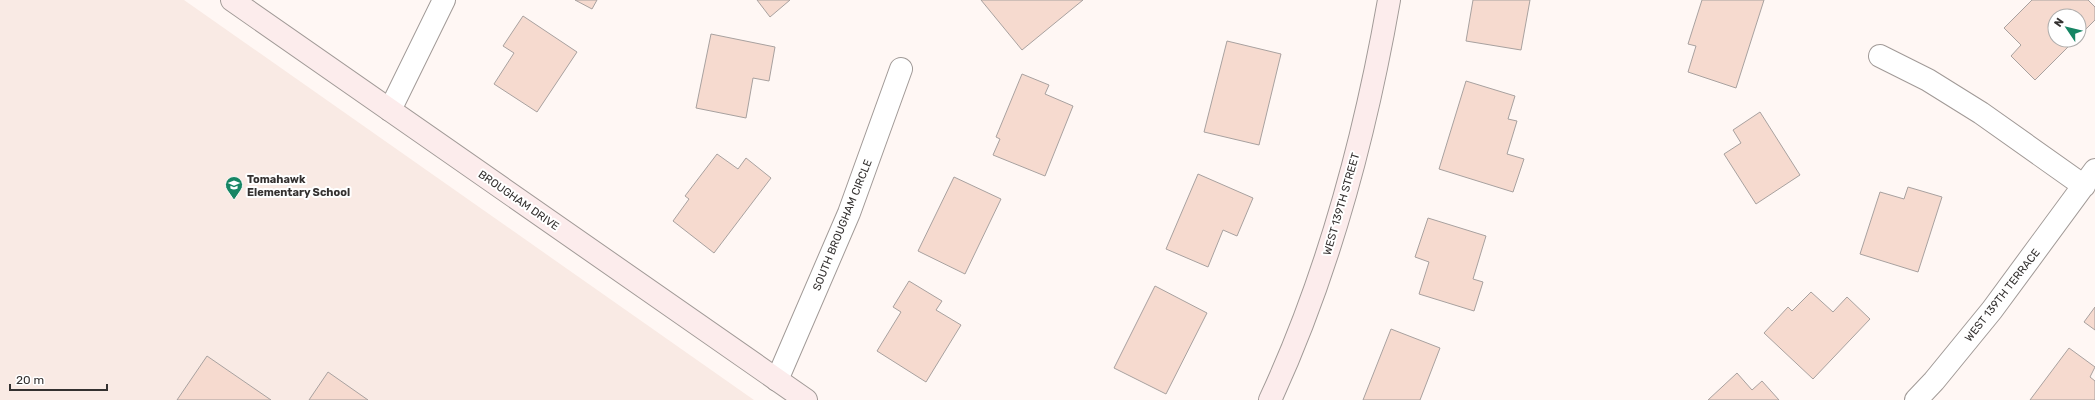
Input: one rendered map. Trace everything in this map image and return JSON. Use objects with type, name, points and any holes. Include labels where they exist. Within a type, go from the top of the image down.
[{"type":"street","name":"BROUGHAM DRIVE","points":[[232,0],[806,400]]},
{"type":"street","points":[[390,110],[444,0]]},
{"type":"street","name":"WEST 139TH STREET","points":[[1270,400],[1291,356],[1333,239],[1368,106],[1389,0]]},
{"type":"street","name":"WEST 139TH TERRACE","points":[[1880,56],[1928,80],[2090,178],[1992,310],[1934,381],[1916,400]]},
{"type":"street","name":"SOUTH BROUGHAM CIRCLE","points":[[777,380],[849,213],[901,69]]},
{"type":"shaded area","name":"Tomahawk Elementary School","points":[[0,0],[184,0],[754,400],[0,400]]},
{"type":"building","points":[[575,0],[597,0],[592,9]]},
{"type":"building","points":[[757,0],[790,0],[770,17]]},
{"type":"building","points":[[981,0],[1083,0],[1022,50]]},
{"type":"building","points":[[1473,0],[1530,0],[1521,50],[1466,41]]},
{"type":"building","points":[[1702,0],[1764,0],[1736,88],[1688,72],[1696,46],[1688,44]]},
{"type":"building","points":[[2032,0],[2088,0],[2095,7],[2095,20],[2087,28],[2087,8],[2047,8],[2047,48],[2067,48],[2035,80],[2011,56],[2021,45],[2004,28]]},
{"type":"building","points":[[523,16],[577,52],[537,112],[494,84],[514,53],[503,46]]},
{"type":"building","points":[[711,34],[775,47],[769,81],[753,78],[746,118],[696,108]]},
{"type":"building","points":[[1227,41],[1281,54],[1259,145],[1204,132]]},
{"type":"building","points":[[1022,74],[1049,85],[1045,94],[1073,106],[1045,176],[993,155],[1000,139],[996,137]]},
{"type":"building","points":[[1466,81],[1515,96],[1508,119],[1517,121],[1507,154],[1524,159],[1513,192],[1439,169]]},
{"type":"building","points":[[1760,112],[1800,175],[1756,204],[1724,154],[1741,143],[1733,130]]},
{"type":"building","points":[[717,154],[738,169],[746,158],[771,178],[714,253],[673,221],[689,199],[685,196]]},
{"type":"building","points":[[1198,174],[1253,198],[1237,236],[1223,230],[1208,267],[1166,249]]},
{"type":"building","points":[[954,177],[1001,199],[965,274],[918,251]]},
{"type":"building","points":[[1908,187],[1942,197],[1918,272],[1860,254],[1880,192],[1904,199]]},
{"type":"building","points":[[1428,218],[1486,236],[1473,279],[1483,282],[1474,311],[1419,294],[1429,262],[1415,257]]},
{"type":"building","points":[[909,281],[942,301],[936,310],[961,325],[926,382],[877,351],[901,312],[893,307]]},
{"type":"building","points":[[1155,286],[1207,313],[1166,394],[1114,368]]},
{"type":"building","points":[[1811,292],[1833,312],[1847,297],[1870,319],[1813,379],[1764,333],[1788,307],[1792,311]]},
{"type":"building","points":[[2095,307],[2095,330],[2084,322]]},
{"type":"building","points":[[1391,329],[1440,348],[1420,400],[1363,400]]},
{"type":"building","points":[[2069,348],[2095,367],[2090,377],[2095,381],[2095,400],[2030,400]]},
{"type":"building","points":[[207,356],[271,400],[177,400]]},
{"type":"building","points":[[328,372],[368,400],[309,400]]},
{"type":"building","points":[[1737,373],[1752,390],[1762,381],[1779,400],[1708,400]]},
{"type":"place","name":"Tomahawk Elementary School","points":[[234,200]]}]
